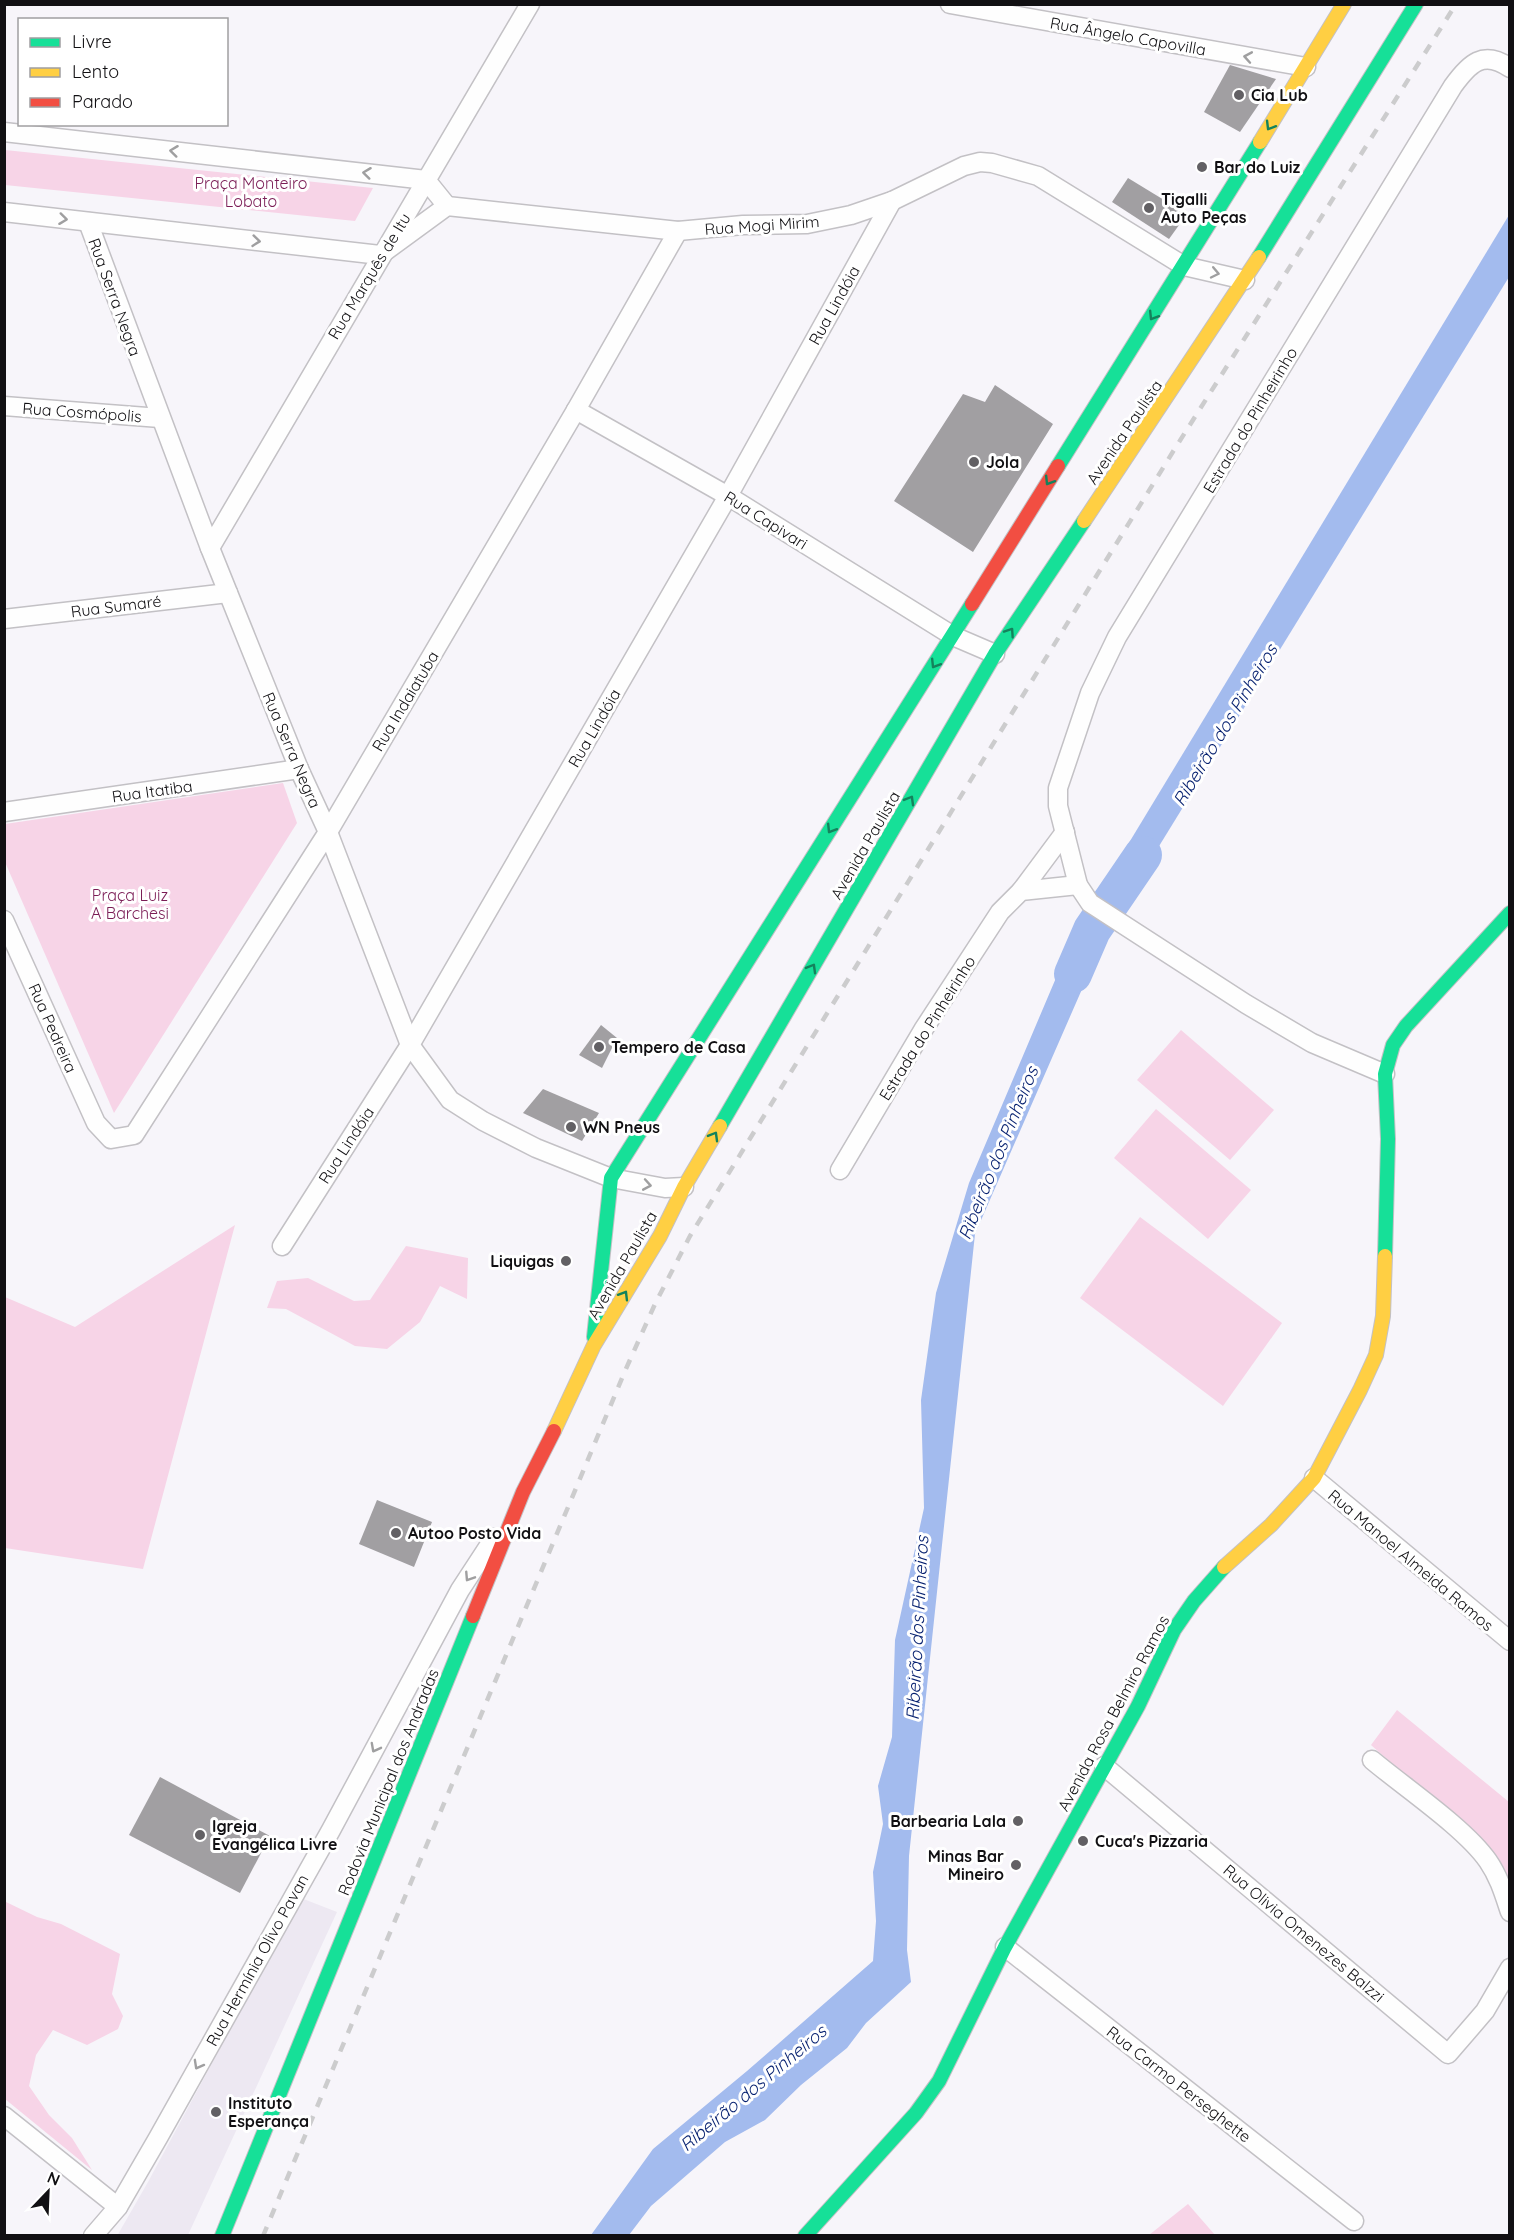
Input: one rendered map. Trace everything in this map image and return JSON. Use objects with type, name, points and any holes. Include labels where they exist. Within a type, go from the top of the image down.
[{"type":"main road","name":"Avenida Paulista","points":[[594,1345],[611,1178],[953,636],[1344,4]]},
{"type":"main road","name":"Avenida Paulista","points":[[594,1345],[660,1236],[684,1187],[995,654],[1245,280],[1416,4]]},
{"type":"main road","name":"Avenida Rosa Belmiro Ramos","points":[[805,2235],[916,2113],[939,2080],[1005,1947],[1138,1706],[1174,1630],[1194,1601],[1314,1478],[1372,1364],[1381,1326],[1388,1139],[1384,1074],[1393,1045],[1406,1026],[1509,913]]},
{"type":"main road","name":"Rodovia Municipal dos Andradas","points":[[222,2235],[523,1492],[594,1345]]},
{"type":"street","name":"Rua Marquês de Itu","points":[[210,548],[380,255],[530,4]]},
{"type":"street","name":"Rua Ângelo Capovilla","points":[[950,4],[1306,67]]},
{"type":"street","name":"Estrada do Pinheirinho","points":[[1384,1074],[1312,1043],[1090,903],[1078,885],[1058,806],[1060,778],[1090,693],[1117,637],[1453,86],[1469,64],[1488,59],[1509,68]]},
{"type":"street","points":[[4,132],[426,180],[447,206],[380,255],[4,212]]},
{"type":"street","name":"Rua Mogi Mirim","points":[[447,206],[678,231],[743,225],[807,224],[851,215],[892,201],[964,166],[980,162],[992,163],[1038,176],[1184,266],[1245,280]]},
{"type":"street","name":"Rua Lindóia","points":[[282,1246],[410,1045],[728,496],[892,201]]},
{"type":"street","name":"Rua Serra Negra","points":[[88,222],[210,548],[298,769],[327,832],[410,1045],[450,1100],[483,1121],[536,1148],[611,1178],[665,1188],[684,1187]]},
{"type":"street","name":"Rua Indaiatuba","points":[[104,1134],[111,1138],[134,1135],[327,832],[576,410],[678,231]]},
{"type":"street","name":"Rua Cosmópolis","points":[[4,406],[160,418]]},
{"type":"street","name":"Rua Capivari","points":[[576,410],[728,496],[953,636],[995,654]]},
{"type":"street","name":"Rua Sumaré","points":[[4,619],[228,593]]},
{"type":"street","name":"Rua Itatiba","points":[[4,812],[298,769]]},
{"type":"street","name":"Estrada do Pinheirinho","points":[[840,1170],[930,1020],[1000,912],[1021,891],[1065,832]]},
{"type":"street","points":[[1021,891],[1078,885]]},
{"type":"street","name":"Rua Pedreira","points":[[4,920],[96,1124],[104,1134]]},
{"type":"street","name":"Rua Manoel Almeida Ramos","points":[[1314,1478],[1509,1641]]},
{"type":"street","name":"Rua Hermínia Olivo Pavan","points":[[93,2235],[118,2207],[331,1830],[460,1590],[523,1492]]},
{"type":"street","points":[[1372,1760],[1466,1838],[1487,1860],[1502,1887],[1509,1912]]},
{"type":"street","name":"Rua Olivia Omenezes Balzzi","points":[[1104,1766],[1448,2054],[1485,2012],[1509,1968]]},
{"type":"street","name":"Rua Carmo Perseghette","points":[[1005,1947],[1354,2221]]},
{"type":"street","points":[[4,2116],[118,2207]]},
{"type":"shaded area","name":"Instituto Esperança","points":[[301,1898],[337,1912],[188,2235],[117,2236],[148,2182]]},
{"type":"green space","name":"Praça Monteiro Lobato","points":[[5,150],[373,188],[355,221],[5,185]]},
{"type":"green space","name":"Praça Luiz A Barchesi","points":[[283,783],[297,823],[114,1113],[5,862],[5,824]]},
{"type":"green space","points":[[1181,1030],[1274,1110],[1230,1160],[1137,1080]]},
{"type":"green space","points":[[1156,1109],[1251,1190],[1208,1239],[1114,1158]]},
{"type":"green space","points":[[1140,1217],[1282,1323],[1223,1406],[1080,1298]]},
{"type":"green space","points":[[235,1225],[143,1569],[5,1548],[5,1297],[75,1327]]},
{"type":"green space","points":[[406,1246],[468,1258],[467,1299],[440,1286],[420,1322],[387,1349],[355,1346],[286,1309],[267,1308],[277,1281],[308,1278],[354,1301],[370,1300]]},
{"type":"green space","points":[[1397,1710],[1509,1802],[1509,1886],[1497,1856],[1371,1745]]},
{"type":"green space","points":[[4,1901],[37,1917],[61,1924],[120,1954],[112,1994],[123,2016],[118,2029],[87,2045],[53,2030],[36,2055],[29,2086],[49,2115],[72,2138],[92,2170],[5,2099]]},
{"type":"green space","points":[[1188,2204],[1215,2235],[1149,2235]]},
{"type":"water","points":[[1509,215],[1509,277],[1121,908],[1104,884]]},
{"type":"water","points":[[1081,919],[1107,932],[975,1234],[909,1856],[907,1950],[911,1982],[866,2023],[847,2048],[801,2085],[765,2120],[725,2142],[651,2206],[629,2235],[591,2235],[653,2149],[873,1961],[876,1921],[873,1872],[883,1824],[878,1786],[892,1737],[895,1640],[924,1508],[921,1400],[936,1293],[969,1183]]},
{"type":"building","name":"Cia Lub","points":[[1230,65],[1276,79],[1240,132],[1204,112]]},
{"type":"building","name":"Tigalli Auto Peças","points":[[1128,178],[1187,214],[1169,239],[1112,202]]},
{"type":"building","name":"Jola","points":[[995,385],[1053,424],[973,552],[894,501],[963,394],[985,402]]},
{"type":"building","name":"Tempero de Casa","points":[[601,1025],[617,1038],[602,1068],[579,1055]]},
{"type":"building","name":"WN Pneus","points":[[543,1089],[599,1113],[582,1141],[523,1113]]},
{"type":"building","name":"Autoo Posto Vida","points":[[377,1500],[432,1522],[414,1567],[359,1544]]},
{"type":"building","name":"Igreja Evangélica Livre","points":[[160,1777],[270,1836],[240,1893],[129,1835]]},
{"type":"waterway","name":"Ribeirão dos Pinheiros","points":[[1073,974],[1092,930],[1143,855]]},
{"type":"railway","points":[[263,2236],[625,1371],[655,1304],[690,1236],[1174,450],[1456,4]]},
{"type":"traffic: fast","points":[[1259,257],[1416,4]]},
{"type":"traffic: fast","points":[[1058,466],[1260,142]]},
{"type":"traffic: fast","points":[[720,1126],[995,654],[1084,521]]},
{"type":"traffic: fast","points":[[594,1337],[611,1178],[972,604]]},
{"type":"traffic: fast","points":[[1385,1256],[1388,1139],[1385,1074],[1393,1045],[1406,1026],[1510,913]]},
{"type":"traffic: fast","points":[[805,2236],[916,2113],[939,2081],[1005,1947],[1138,1706],[1174,1630],[1194,1601],[1224,1567]]},
{"type":"traffic: fast","points":[[222,2236],[473,1616]]},
{"type":"traffic: slow","points":[[1260,142],[1344,4]]},
{"type":"traffic: slow","points":[[1084,521],[1259,257]]},
{"type":"traffic: slow","points":[[554,1431],[594,1345],[660,1236],[684,1187],[720,1126]]},
{"type":"traffic: slow","points":[[1224,1567],[1271,1525],[1314,1478],[1360,1390],[1376,1355],[1383,1316],[1385,1256]]},
{"type":"traffic: jam","points":[[972,604],[1058,466]]},
{"type":"traffic: jam","points":[[473,1616],[523,1492],[554,1431]]},
{"type":"place","name":"Cia Lub","points":[[1239,95]]},
{"type":"place","name":"Bar do Luiz","points":[[1202,167]]},
{"type":"place","name":"Tigalli Auto Peças","points":[[1149,208]]},
{"type":"place","name":"Jola","points":[[974,462]]},
{"type":"place","name":"Tempero de Casa","points":[[599,1047]]},
{"type":"place","name":"WN Pneus","points":[[571,1127]]},
{"type":"place","name":"Liquigas","points":[[566,1261]]},
{"type":"place","name":"Autoo Posto Vida","points":[[396,1533]]},
{"type":"place","name":"Barbearia Lala","points":[[1018,1821]]},
{"type":"place","name":"Igreja Evangélica Livre","points":[[200,1835]]},
{"type":"place","name":"Cuca's Pizzaria","points":[[1083,1841]]},
{"type":"place","name":"Minas Bar Mineiro","points":[[1016,1865]]},
{"type":"place","name":"Instituto Esperança","points":[[216,2112]]}]
